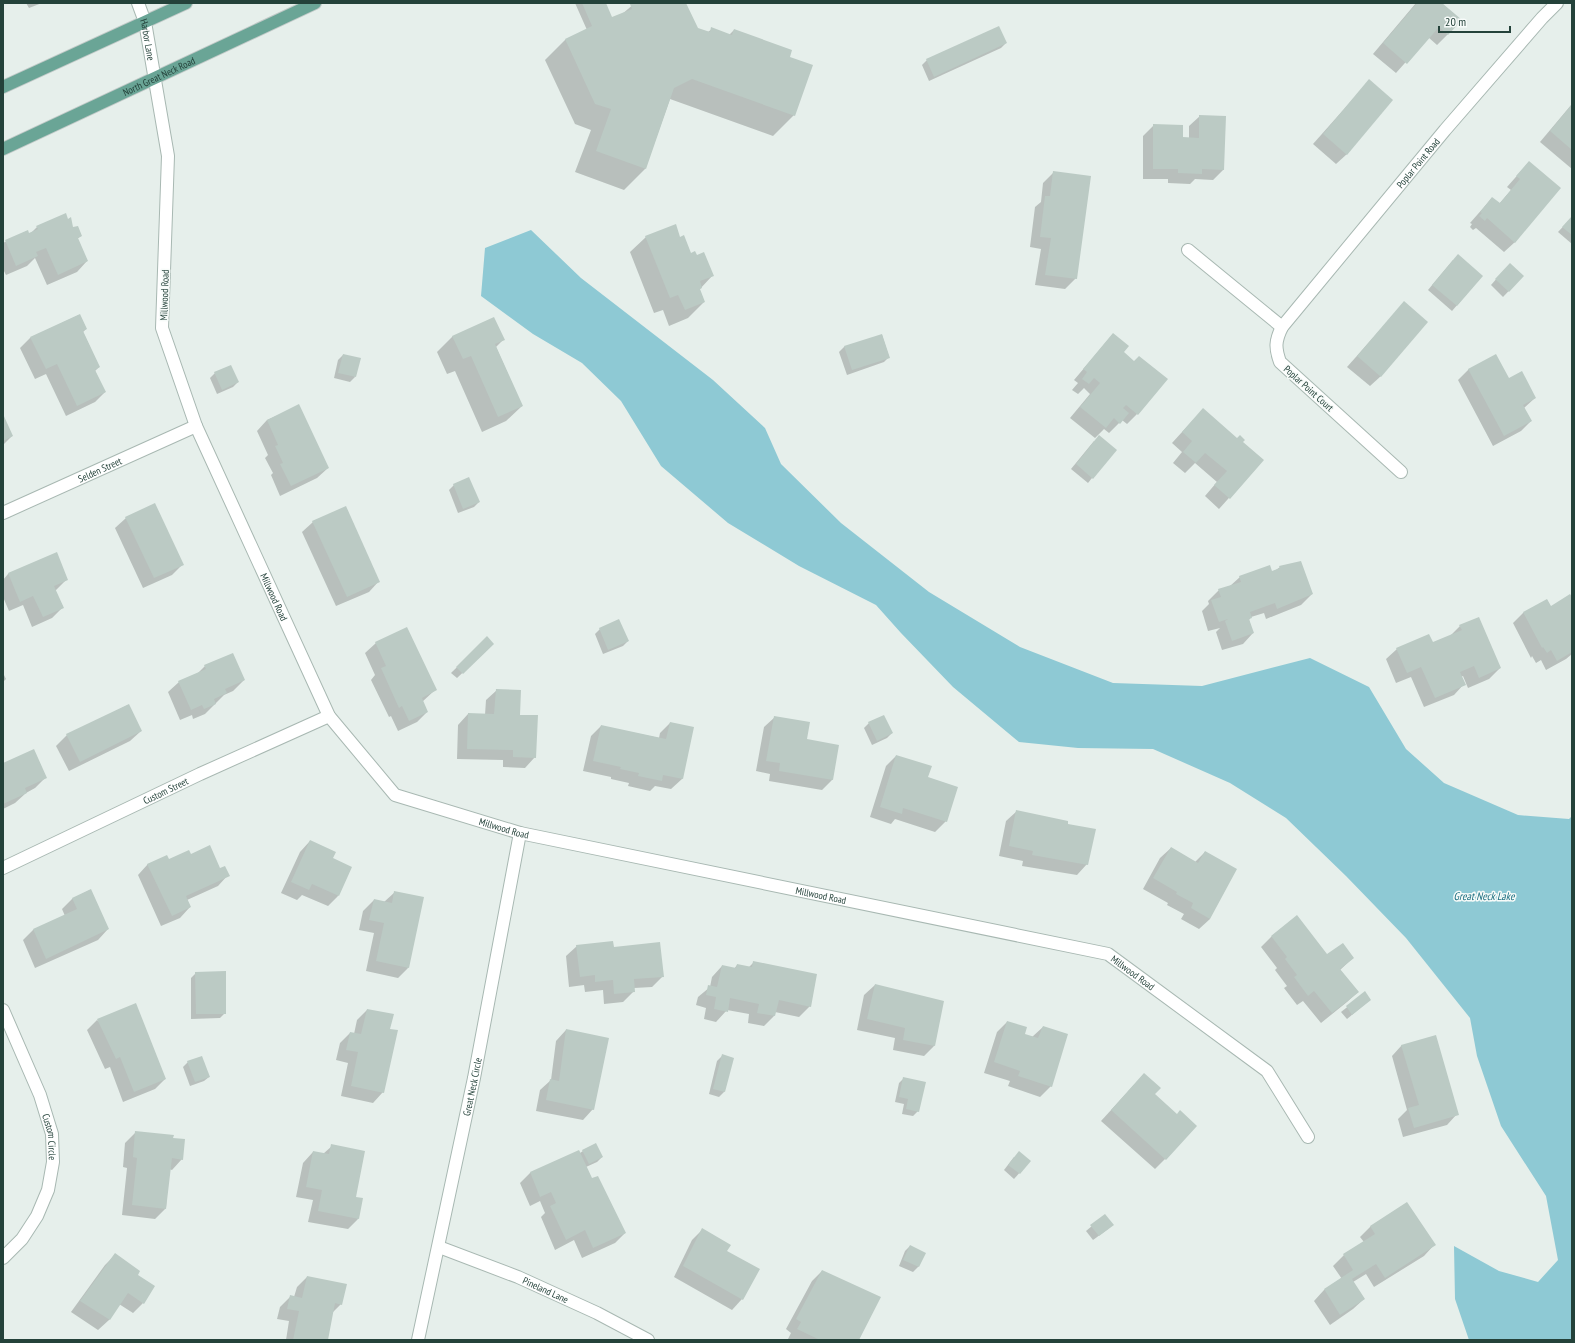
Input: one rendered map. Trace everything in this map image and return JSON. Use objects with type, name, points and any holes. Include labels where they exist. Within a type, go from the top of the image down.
[{"type":"main road","points":[[3,87],[186,3]]},
{"type":"main road","name":"North Great Neck Road","points":[[3,149],[314,3]]},
{"type":"street","name":"Harbor Lane","points":[[138,3],[145,22],[154,77]]},
{"type":"street","name":"Poplar Point Road","points":[[1282,327],[1446,130],[1542,18],[1557,3]]},
{"type":"street","name":"Millwood Road","points":[[154,77],[168,156],[162,328],[196,426],[329,716],[395,795],[520,833],[1108,954],[1267,1071],[1308,1137]]},
{"type":"street","points":[[1188,250],[1282,327]]},
{"type":"street","name":"Poplar Point Court","points":[[1282,327],[1276,339],[1276,352],[1280,362],[1401,472]]},
{"type":"street","name":"Selden Street","points":[[3,513],[196,426]]},
{"type":"street","name":"Custom Street","points":[[3,868],[200,774],[329,716]]},
{"type":"street","name":"Great Neck Circle","points":[[418,1340],[474,1078],[520,833]]},
{"type":"street","name":"Custom Circle","points":[[3,1010],[40,1095],[52,1134],[53,1162],[48,1190],[37,1216],[22,1239],[3,1258]]},
{"type":"street","name":"Pineland Lane","points":[[439,1247],[518,1277],[597,1313],[648,1340]]},
{"type":"water","name":"Great Neck Lake","points":[[531,230],[581,278],[713,380],[765,428],[781,464],[841,523],[929,592],[1020,647],[1113,683],[1202,686],[1310,658],[1369,687],[1406,749],[1444,783],[1518,815],[1569,819],[1572,816],[1572,1340],[1469,1340],[1455,1299],[1454,1246],[1499,1271],[1538,1282],[1558,1260],[1546,1196],[1501,1126],[1477,1056],[1470,1018],[1406,938],[1346,876],[1286,818],[1230,783],[1153,749],[1078,748],[1019,742],[953,687],[876,605],[799,566],[728,523],[661,466],[621,401],[582,363],[533,334],[481,296],[485,248]]},
{"type":"building","points":[[582,3],[606,3],[612,17],[632,9],[630,4],[632,3],[686,3],[698,28],[710,32],[711,27],[732,35],[734,29],[792,50],[790,57],[813,65],[795,116],[692,79],[674,88],[646,169],[596,151],[611,109],[595,104],[565,39],[592,26]]},
{"type":"building","points":[[1417,3],[1442,3],[1462,20],[1448,35],[1439,27],[1407,64],[1383,43]]},
{"type":"building","points":[[999,26],[1007,43],[934,77],[926,59]]},
{"type":"building","points":[[1369,79],[1393,100],[1347,155],[1323,134]]},
{"type":"building","points":[[1572,104],[1572,150],[1550,131]]},
{"type":"building","points":[[1199,115],[1226,116],[1224,170],[1202,169],[1202,174],[1178,173],[1178,169],[1153,169],[1153,124],[1183,125],[1183,137],[1199,138]]},
{"type":"building","points":[[1529,161],[1561,188],[1515,243],[1487,218],[1485,221],[1479,216],[1482,213],[1480,212],[1492,197],[1500,203],[1520,179],[1516,176]]},
{"type":"building","points":[[1053,171],[1091,176],[1077,279],[1045,275],[1051,238],[1040,237],[1045,196],[1050,196]]},
{"type":"building","points":[[66,213],[68,219],[71,217],[73,227],[78,226],[82,236],[78,238],[88,261],[58,275],[46,248],[36,252],[38,256],[16,266],[5,240],[28,230],[29,233],[38,229],[36,226]]},
{"type":"building","points":[[1572,216],[1572,235],[1562,227]]},
{"type":"building","points":[[676,224],[680,237],[684,235],[691,253],[695,251],[697,255],[704,252],[714,276],[700,281],[702,288],[700,289],[705,302],[685,310],[678,295],[670,298],[645,236]]},
{"type":"building","points":[[1458,254],[1483,276],[1457,306],[1432,285]]},
{"type":"building","points":[[1510,263],[1524,276],[1509,292],[1495,279]]},
{"type":"building","points":[[1404,301],[1428,322],[1381,377],[1357,356]]},
{"type":"building","points":[[80,314],[87,329],[83,331],[100,367],[95,370],[106,392],[77,406],[57,364],[46,369],[30,337]]},
{"type":"building","points":[[494,317],[505,340],[495,344],[523,406],[498,417],[471,356],[463,359],[452,336]]},
{"type":"building","points":[[1113,333],[1129,346],[1124,352],[1134,361],[1139,356],[1168,379],[1138,415],[1126,405],[1123,408],[1129,413],[1120,424],[1114,418],[1106,428],[1080,407],[1100,383],[1094,378],[1089,384],[1082,379],[1087,372],[1083,369]]},
{"type":"building","points":[[882,334],[890,358],[852,370],[844,346]]},
{"type":"building","points":[[343,354],[361,358],[356,377],[338,373]]},
{"type":"building","points":[[1496,354],[1509,378],[1522,371],[1536,398],[1523,405],[1532,421],[1504,436],[1468,369]]},
{"type":"building","points":[[231,365],[239,382],[222,390],[214,372]]},
{"type":"building","points":[[299,404],[329,468],[291,486],[280,464],[283,463],[275,446],[278,445],[267,420]]},
{"type":"building","points":[[1203,408],[1237,438],[1240,435],[1245,440],[1243,442],[1264,460],[1230,499],[1214,485],[1227,471],[1205,453],[1196,463],[1183,452],[1192,441],[1182,432]]},
{"type":"building","points":[[3,414],[13,436],[3,441]]},
{"type":"building","points":[[1099,435],[1117,450],[1093,479],[1076,464]]},
{"type":"building","points":[[469,477],[480,502],[463,509],[453,484]]},
{"type":"building","points":[[155,503],[184,565],[154,578],[125,517]]},
{"type":"building","points":[[346,506],[380,582],[347,597],[312,521]]},
{"type":"building","points":[[57,552],[68,580],[54,586],[64,608],[43,617],[33,596],[20,602],[8,573]]},
{"type":"building","points":[[1301,561],[1313,594],[1277,609],[1275,603],[1250,612],[1252,618],[1249,619],[1254,633],[1232,641],[1225,621],[1228,619],[1219,622],[1211,600],[1221,597],[1218,589],[1241,582],[1239,576],[1270,565],[1272,571],[1280,568],[1279,566]]},
{"type":"building","points":[[1570,594],[1572,597],[1572,652],[1557,661],[1551,650],[1547,653],[1543,647],[1542,648],[1523,612],[1547,599],[1551,606]]},
{"type":"building","points":[[1479,617],[1501,668],[1479,678],[1474,666],[1460,672],[1466,685],[1435,698],[1421,667],[1407,673],[1396,648],[1429,634],[1433,642],[1462,630],[1459,625]]},
{"type":"building","points":[[619,619],[629,641],[608,650],[599,628]]},
{"type":"building","points":[[407,627],[437,690],[422,698],[428,712],[409,721],[402,706],[399,708],[381,668],[386,666],[375,642]]},
{"type":"building","points":[[487,636],[494,644],[463,674],[456,667]]},
{"type":"building","points":[[233,653],[245,680],[225,689],[227,693],[214,699],[216,704],[204,709],[202,705],[191,710],[178,681],[206,669],[204,665]]},
{"type":"building","points":[[496,689],[521,690],[520,715],[538,715],[536,758],[513,757],[513,750],[467,749],[468,713],[494,714]]},
{"type":"building","points":[[129,704],[142,731],[80,762],[66,734]]},
{"type":"building","points":[[884,715],[893,733],[877,741],[868,722]]},
{"type":"building","points":[[774,716],[810,722],[807,739],[839,745],[833,780],[779,771],[780,763],[766,761]]},
{"type":"building","points":[[670,722],[694,727],[683,779],[663,775],[662,781],[638,776],[639,773],[620,769],[621,767],[593,761],[601,725],[666,739]]},
{"type":"building","points":[[34,749],[47,778],[25,788],[27,793],[3,804],[3,763]]},
{"type":"building","points":[[896,755],[932,766],[928,777],[958,787],[947,822],[903,808],[902,814],[880,807]]},
{"type":"building","points":[[1016,810],[1068,821],[1068,824],[1096,829],[1088,865],[1032,855],[1033,851],[1009,846]]},
{"type":"building","points":[[310,840],[336,852],[333,858],[352,867],[339,896],[312,884],[309,890],[291,882]]},
{"type":"building","points":[[210,845],[220,868],[225,866],[230,876],[186,896],[191,907],[172,916],[147,864],[167,855],[169,859],[189,850],[191,854]]},
{"type":"building","points":[[1171,847],[1198,863],[1205,851],[1237,869],[1210,919],[1191,908],[1193,903],[1176,894],[1177,892],[1153,878]]},
{"type":"building","points":[[91,889],[109,929],[46,959],[33,929],[77,909],[72,898]]},
{"type":"building","points":[[394,891],[424,897],[409,968],[376,961],[384,923],[369,920],[374,899],[392,903]]},
{"type":"building","points":[[1297,915],[1327,954],[1343,943],[1354,958],[1340,969],[1359,992],[1332,1013],[1314,991],[1308,996],[1294,977],[1297,975],[1285,959],[1287,957],[1271,936]]},
{"type":"building","points":[[613,941],[614,947],[660,942],[664,977],[634,979],[635,992],[614,994],[613,980],[595,982],[595,975],[580,977],[576,945]]},
{"type":"building","points":[[753,961],[817,974],[811,1007],[779,1000],[775,1016],[757,1013],[759,1004],[730,998],[728,1012],[714,1009],[716,997],[706,995],[708,985],[717,987],[722,965],[736,968],[737,964],[752,967]]},
{"type":"building","points":[[226,971],[226,1014],[196,1014],[195,972]]},
{"type":"building","points":[[875,984],[944,1001],[935,1046],[903,1040],[905,1028],[867,1019]]},
{"type":"building","points":[[1365,991],[1371,1000],[1352,1015],[1346,1006]]},
{"type":"building","points":[[136,1003],[166,1079],[134,1092],[120,1057],[116,1059],[97,1019]]},
{"type":"building","points":[[367,1009],[394,1014],[390,1029],[398,1030],[384,1093],[351,1086],[358,1052],[346,1050],[350,1032],[361,1034]]},
{"type":"building","points":[[1007,1021],[1027,1027],[1025,1034],[1038,1038],[1043,1026],[1068,1034],[1052,1087],[1018,1076],[1020,1071],[994,1062]]},
{"type":"building","points":[[566,1029],[609,1038],[594,1110],[546,1100],[550,1079],[559,1081]]},
{"type":"building","points":[[1436,1035],[1459,1115],[1414,1128],[1408,1108],[1419,1105],[1401,1045]]},
{"type":"building","points":[[722,1054],[734,1058],[725,1092],[713,1089]]},
{"type":"building","points":[[202,1056],[210,1077],[195,1082],[187,1061]]},
{"type":"building","points":[[1144,1073],[1161,1088],[1155,1094],[1177,1114],[1180,1110],[1197,1126],[1166,1160],[1111,1110]]},
{"type":"building","points":[[903,1077],[926,1082],[919,1112],[906,1109],[908,1099],[899,1097]]},
{"type":"building","points":[[135,1131],[174,1135],[173,1138],[185,1139],[183,1160],[172,1158],[166,1209],[132,1205],[137,1158],[133,1157]]},
{"type":"building","points":[[596,1143],[603,1157],[589,1164],[582,1150]]},
{"type":"building","points":[[331,1144],[365,1151],[356,1197],[363,1198],[359,1219],[318,1211],[322,1190],[306,1187],[313,1151],[329,1154]]},
{"type":"building","points":[[579,1150],[592,1178],[598,1176],[626,1233],[593,1248],[585,1230],[566,1240],[550,1206],[556,1203],[551,1192],[540,1197],[530,1172]]},
{"type":"building","points":[[1019,1151],[1031,1161],[1020,1174],[1008,1165]]},
{"type":"building","points":[[1407,1202],[1436,1245],[1385,1278],[1376,1264],[1352,1279],[1365,1299],[1340,1315],[1324,1289],[1353,1270],[1343,1254],[1375,1234],[1370,1226]]},
{"type":"building","points":[[1105,1214],[1114,1225],[1099,1236],[1090,1225]]},
{"type":"building","points":[[702,1228],[731,1245],[727,1251],[760,1269],[743,1300],[683,1266]]},
{"type":"building","points":[[910,1245],[926,1253],[919,1267],[903,1260]]},
{"type":"building","points":[[115,1253],[140,1271],[138,1275],[155,1286],[144,1304],[128,1293],[110,1320],[80,1301]]},
{"type":"building","points":[[822,1270],[881,1297],[859,1340],[820,1340],[797,1329],[801,1322],[796,1319]]},
{"type":"building","points":[[307,1276],[347,1284],[342,1305],[335,1303],[328,1340],[293,1340],[299,1311],[287,1309],[290,1295],[302,1298]]}]
